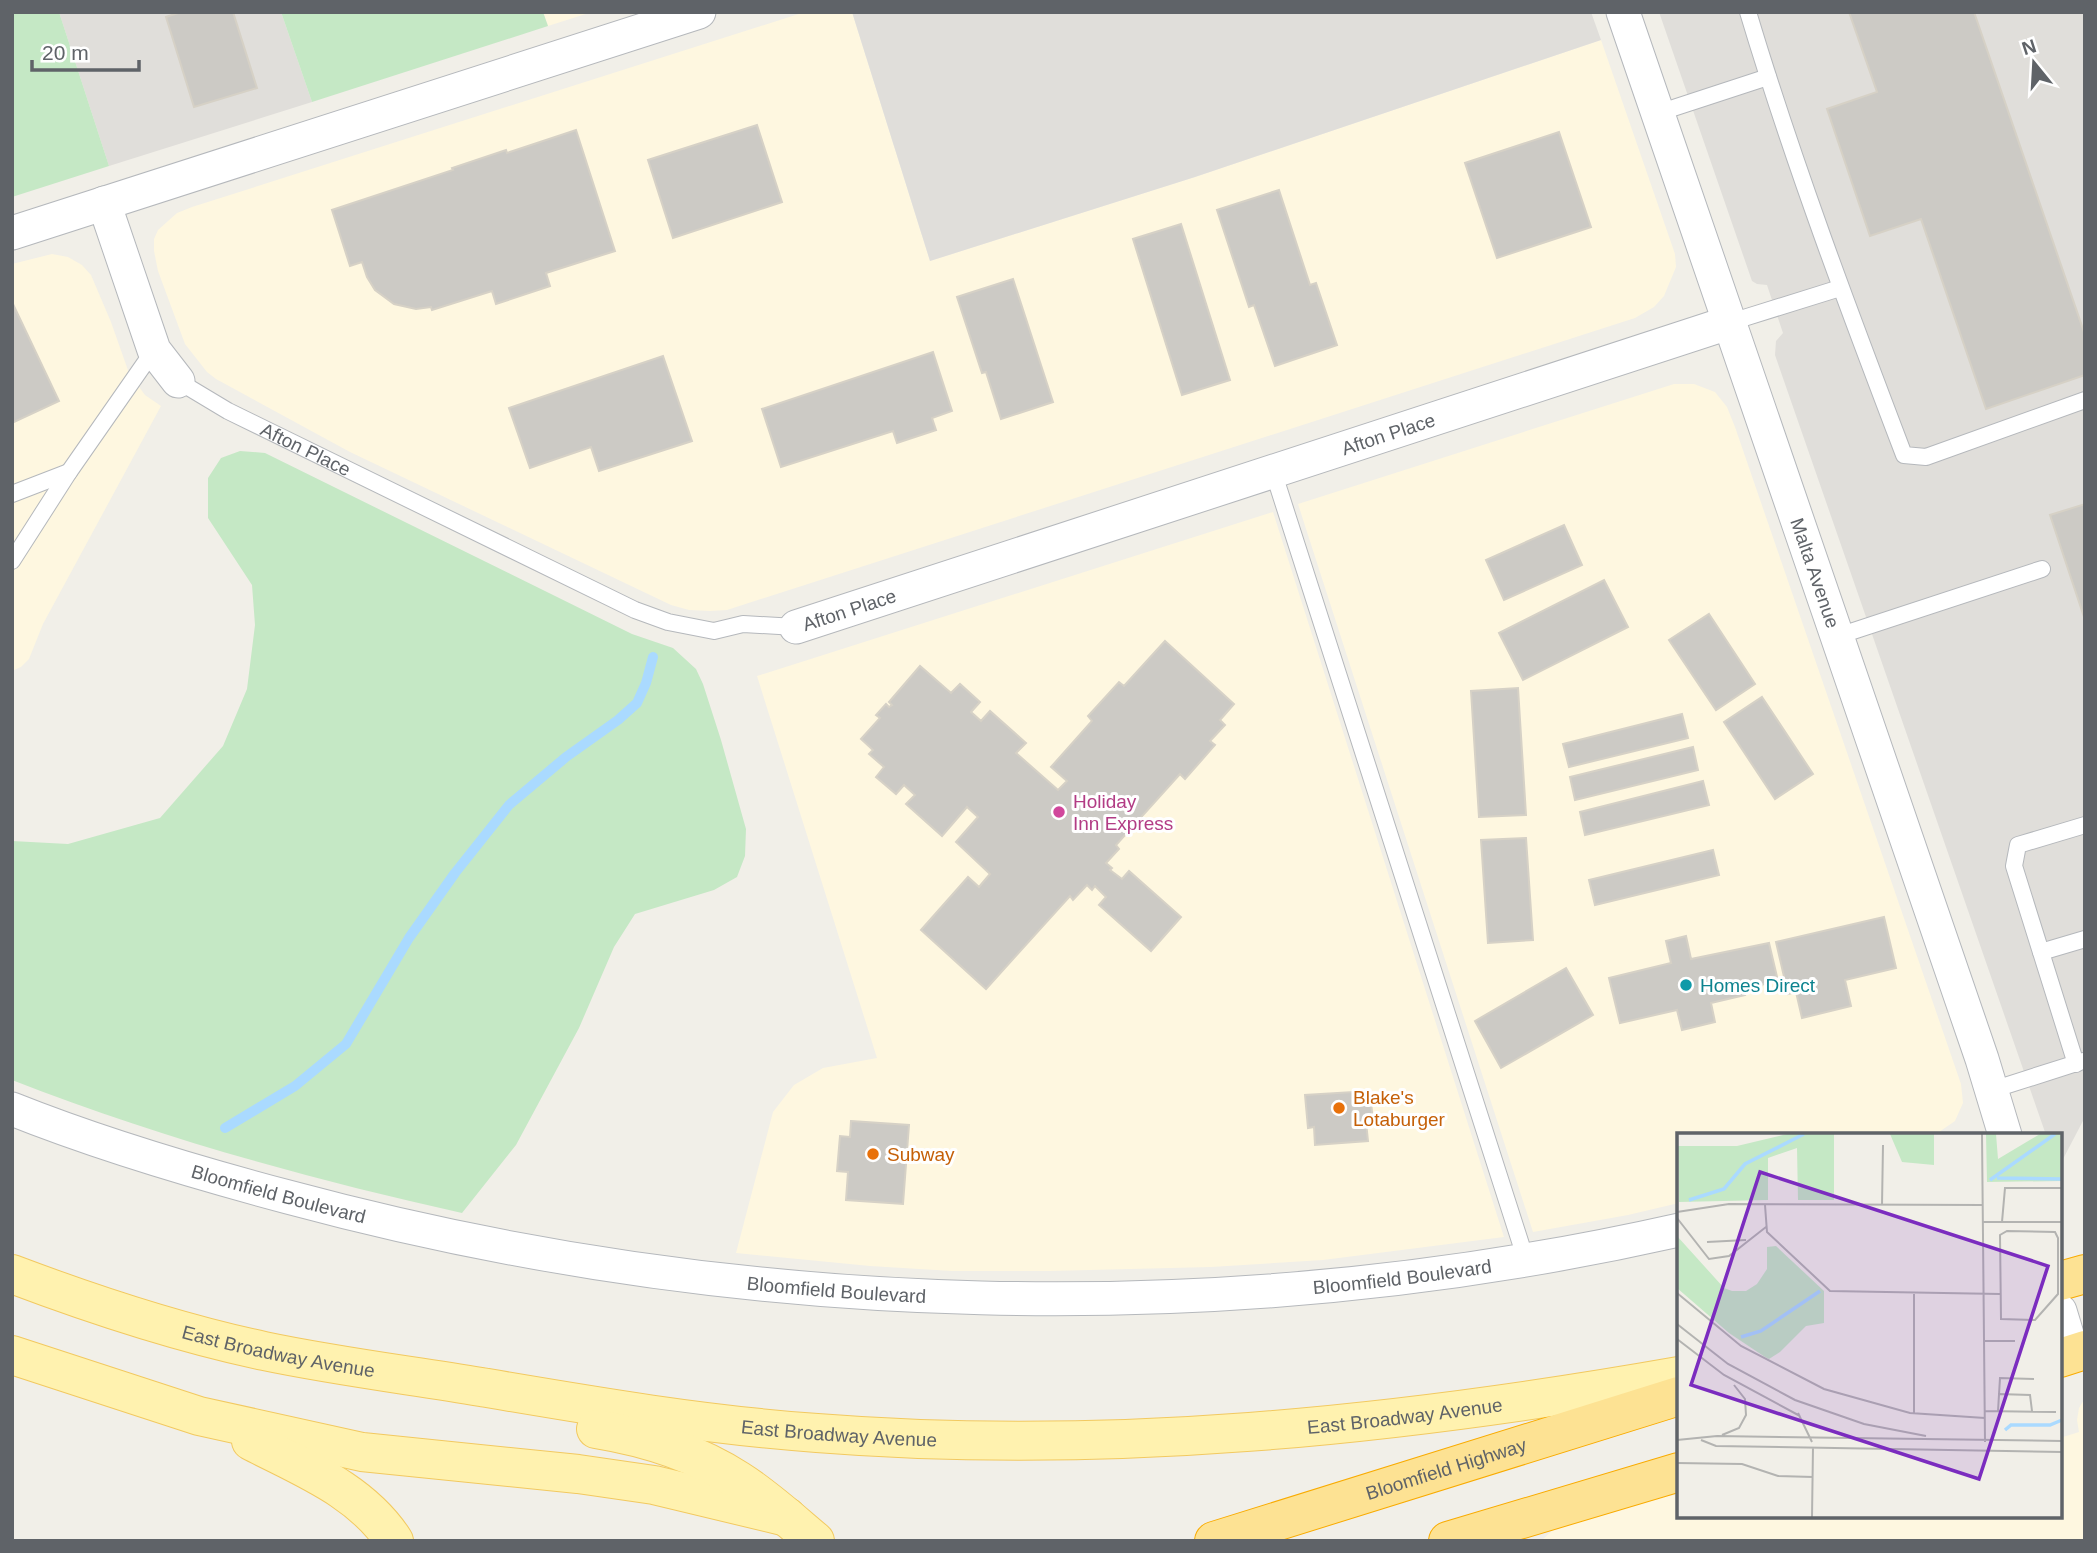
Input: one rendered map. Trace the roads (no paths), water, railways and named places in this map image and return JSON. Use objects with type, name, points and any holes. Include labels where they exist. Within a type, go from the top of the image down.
[{"type":"highway","points":[[2062,1280],[2085,1274]]},
{"type":"highway","name":"Bloomfield Highway","points":[[1214,1541],[1677,1397]]},
{"type":"highway","points":[[1448,1541],[1677,1473]]},
{"type":"main road","name":"East Broadway Avenue","points":[[12,1274],[131,1315],[263,1351],[717,1424],[820,1434],[1002,1441],[1219,1434],[1335,1425],[1524,1401],[1677,1376]]},
{"type":"main road","points":[[263,1351],[494,1412],[604,1430],[676,1449],[739,1480],[801,1529]]},
{"type":"main road","points":[[12,1355],[199,1416],[362,1452],[578,1474],[654,1485],[801,1529]]},
{"type":"main road","points":[[199,1416],[323,1477],[359,1500],[384,1525],[394,1541]]},
{"type":"street","points":[[12,233],[699,12]]},
{"type":"street","name":"Malta Avenue","points":[[1623,12],[1838,636],[2004,1133]]},
{"type":"street","name":"Afton Place","points":[[104,203],[154,350],[178,381]]},
{"type":"street","name":"Afton Place","points":[[796,627],[1731,322]]},
{"type":"street","name":"Bloomfield Boulevard","points":[[12,1109],[106,1144],[177,1166],[368,1218],[494,1245],[752,1283],[939,1298],[1089,1300],[1227,1293],[1384,1280],[1526,1260],[1677,1230]]},
{"type":"street","points":[[2062,1318],[2073,1354]]},
{"type":"lane","points":[[1748,12],[1840,288],[1904,454],[1926,457],[2085,400]]},
{"type":"lane","points":[[1658,113],[1768,77]]},
{"type":"lane","points":[[1731,322],[1840,288]]},
{"type":"lane","points":[[12,562],[68,472],[154,350]]},
{"type":"lane","name":"Afton Place","points":[[178,381],[228,411],[635,610],[668,622],[714,631],[743,624],[796,627]]},
{"type":"lane","points":[[1273,471],[1526,1260]]},
{"type":"lane","points":[[12,494],[68,472]]},
{"type":"lane","points":[[1838,636],[2042,569]]},
{"type":"lane","points":[[1992,1090],[2080,1062],[2014,866],[2018,845],[2085,825]]},
{"type":"lane","points":[[2042,952],[2085,939]]},
{"type":"waterway","points":[[225,1128],[295,1086],[346,1044],[409,938],[455,873],[509,805],[637,703],[653,657]]},
{"type":"place","name":"Holiday Inn Express","points":[[1059,812]]},
{"type":"place","name":"Homes Direct","points":[[1686,985]]},
{"type":"place","name":"Blake's Lotaburger","points":[[1339,1108]]},
{"type":"place","name":"Subway","points":[[873,1154]]}]
